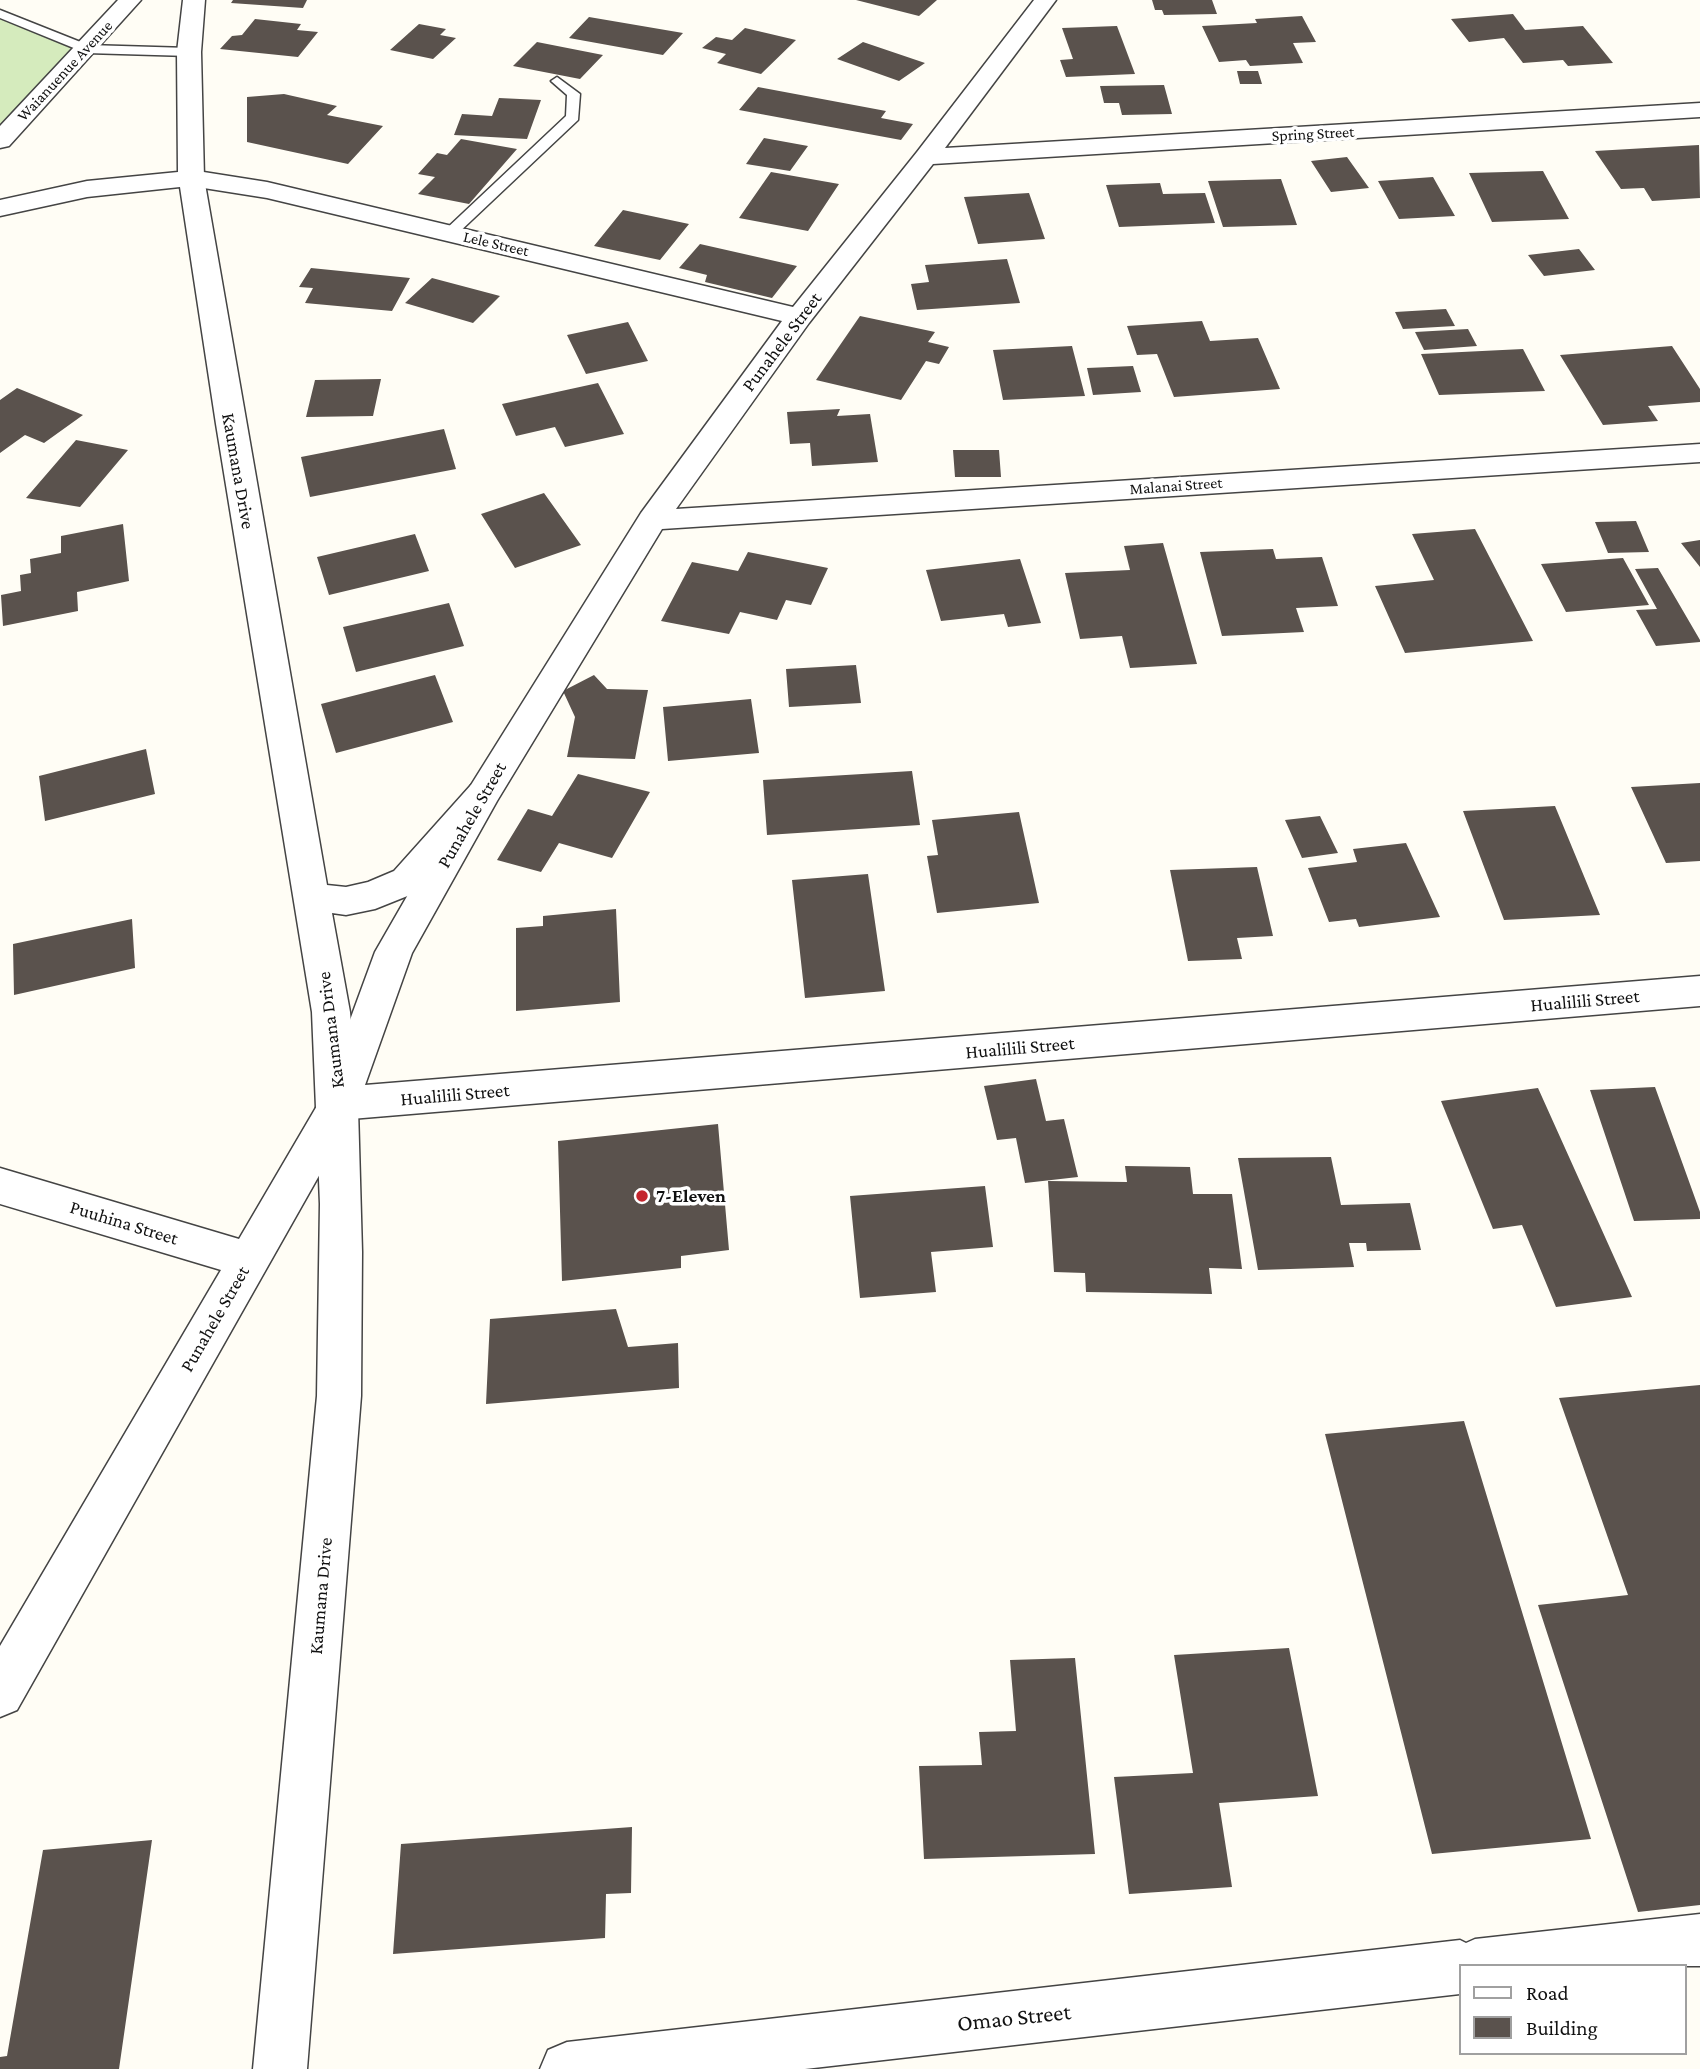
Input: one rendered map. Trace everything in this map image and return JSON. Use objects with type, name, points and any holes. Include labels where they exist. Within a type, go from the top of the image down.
[{"type":"street","name":"Waianuenue Avenue","points":[[0,141],[130,0]]},
{"type":"street","name":"Kaumana Drive","points":[[194,0],[189,52],[191,178],[230,424],[331,1012],[339,1104],[342,1301],[339,1396],[280,2069]]},
{"type":"street","name":"Punahele Street","points":[[0,1693],[339,1104],[394,952],[483,793],[652,520],[799,317],[926,157],[1045,0]]},
{"type":"street","name":"Spring Street","points":[[926,157],[1700,110]]},
{"type":"street","name":"Lele Street","points":[[0,208],[87,189],[191,178],[267,190],[799,317]]},
{"type":"street","name":"Malanai Street","points":[[652,520],[1700,453]]},
{"type":"street","points":[[312,897],[345,901],[375,895],[407,881],[483,793]]},
{"type":"street","name":"Hualilili Street","points":[[339,1104],[1700,991]]},
{"type":"street","name":"Puuhina Street","points":[[0,1186],[248,1261]]},
{"type":"street","points":[[1492,1964],[1700,1940]]},
{"type":"street","name":"Omao Street","points":[[567,2069],[1458,1968]]},
{"type":"lane","points":[[0,15],[86,49],[189,52]]},
{"type":"lane","points":[[450,233],[573,117],[574,94],[557,81]]},
{"type":"green space","points":[[0,14],[86,49],[0,141]]},
{"type":"building","points":[[233,0],[307,0],[303,8],[231,3]]},
{"type":"building","points":[[856,0],[937,0],[919,16]]},
{"type":"building","points":[[1152,0],[1212,0],[1217,14],[1164,15],[1162,10],[1155,10]]},
{"type":"building","points":[[1513,14],[1525,30],[1583,26],[1613,63],[1568,66],[1563,60],[1523,63],[1504,38],[1469,42],[1451,19]]},
{"type":"building","points":[[1302,16],[1316,42],[1293,43],[1303,63],[1250,66],[1246,60],[1219,62],[1202,26],[1257,23],[1255,19]]},
{"type":"building","points":[[589,17],[683,33],[663,55],[569,38]]},
{"type":"building","points":[[255,19],[301,24],[297,30],[318,32],[298,57],[220,49],[232,36],[242,35]]},
{"type":"building","points":[[419,24],[446,29],[440,35],[456,38],[433,59],[390,50]]},
{"type":"building","points":[[1117,26],[1135,74],[1066,77],[1060,60],[1073,59],[1062,28]]},
{"type":"building","points":[[745,28],[796,40],[761,74],[717,63],[726,54],[702,48],[716,37],[732,40]]},
{"type":"building","points":[[537,42],[603,55],[580,79],[513,66]]},
{"type":"building","points":[[863,42],[925,63],[899,81],[837,59]]},
{"type":"building","points":[[1237,71],[1258,71],[1262,84],[1240,84]]},
{"type":"building","points":[[1164,85],[1172,114],[1122,115],[1119,103],[1104,103],[1100,86]]},
{"type":"building","points":[[758,87],[886,111],[881,118],[913,124],[901,140],[739,110]]},
{"type":"building","points":[[284,94],[337,106],[327,115],[383,126],[348,164],[247,142],[247,97]]},
{"type":"building","points":[[499,98],[541,100],[527,139],[454,135],[462,114],[492,116]]},
{"type":"building","points":[[764,138],[808,146],[790,171],[746,164]]},
{"type":"building","points":[[461,139],[517,149],[469,204],[418,194],[435,177],[418,174],[437,153],[447,155]]},
{"type":"building","points":[[1699,145],[1700,198],[1652,201],[1644,188],[1621,189],[1595,151]]},
{"type":"building","points":[[1347,157],[1369,188],[1331,192],[1311,161]]},
{"type":"building","points":[[1543,171],[1569,219],[1492,222],[1469,173]]},
{"type":"building","points":[[771,172],[839,184],[808,231],[739,218]]},
{"type":"building","points":[[1433,177],[1455,216],[1399,219],[1378,181]]},
{"type":"building","points":[[1281,179],[1297,225],[1223,227],[1208,181]]},
{"type":"building","points":[[1160,183],[1163,194],[1205,193],[1215,223],[1119,227],[1106,185]]},
{"type":"building","points":[[1029,193],[1045,239],[978,244],[964,197]]},
{"type":"building","points":[[623,210],[689,224],[660,260],[594,246]]},
{"type":"building","points":[[700,244],[797,266],[772,298],[705,282],[707,275],[679,268]]},
{"type":"building","points":[[1579,249],[1595,270],[1544,276],[1528,255]]},
{"type":"building","points":[[1007,259],[1020,303],[917,310],[911,284],[929,282],[925,265]]},
{"type":"building","points":[[311,268],[410,278],[392,311],[305,303],[313,288],[299,287]]},
{"type":"building","points":[[432,278],[500,296],[473,323],[405,303]]},
{"type":"building","points":[[1446,309],[1455,326],[1403,329],[1395,312]]},
{"type":"building","points":[[860,316],[935,332],[928,342],[949,347],[939,364],[926,361],[901,400],[816,380]]},
{"type":"building","points":[[1202,321],[1210,341],[1258,338],[1280,389],[1174,397],[1157,354],[1137,355],[1127,326]]},
{"type":"building","points":[[628,322],[648,361],[586,374],[567,335]]},
{"type":"building","points":[[1468,329],[1477,346],[1424,350],[1415,332]]},
{"type":"building","points":[[1072,346],[1085,396],[1003,400],[993,350]]},
{"type":"building","points":[[1672,346],[1700,389],[1700,402],[1648,406],[1658,421],[1603,425],[1560,355]]},
{"type":"building","points":[[1523,349],[1545,391],[1439,395],[1421,354]]},
{"type":"building","points":[[1133,366],[1141,392],[1093,395],[1087,368]]},
{"type":"building","points":[[381,379],[373,416],[306,417],[315,380]]},
{"type":"building","points":[[598,383],[624,434],[565,447],[555,427],[516,436],[502,404]]},
{"type":"building","points":[[17,388],[83,415],[44,443],[25,435],[0,453],[0,400]]},
{"type":"building","points":[[840,409],[837,416],[870,414],[878,462],[812,466],[810,443],[790,444],[787,412]]},
{"type":"building","points":[[444,429],[456,469],[310,497],[301,457]]},
{"type":"building","points":[[76,440],[128,450],[80,507],[26,498]]},
{"type":"building","points":[[953,450],[999,450],[1001,477],[955,477]]},
{"type":"building","points":[[544,493],[581,545],[515,568],[481,514]]},
{"type":"building","points":[[1636,521],[1649,552],[1608,553],[1595,522]]},
{"type":"building","points":[[123,524],[129,581],[77,592],[78,611],[3,626],[1,595],[21,591],[20,575],[31,573],[30,559],[61,553],[61,536]]},
{"type":"building","points":[[1475,529],[1533,641],[1405,653],[1375,586],[1434,580],[1412,534]]},
{"type":"building","points":[[415,534],[429,571],[329,595],[317,557]]},
{"type":"building","points":[[1700,540],[1700,567],[1681,543]]},
{"type":"building","points":[[1163,543],[1197,664],[1130,668],[1122,636],[1080,639],[1065,573],[1130,570],[1124,546]]},
{"type":"building","points":[[1273,549],[1276,559],[1322,557],[1338,606],[1296,608],[1304,632],[1222,636],[1200,552]]},
{"type":"building","points":[[748,552],[828,568],[811,605],[786,600],[777,620],[740,612],[729,634],[661,621],[692,562],[738,571]]},
{"type":"building","points":[[1623,558],[1649,605],[1566,612],[1541,564]]},
{"type":"building","points":[[1020,559],[1041,623],[1008,627],[1004,614],[941,621],[926,570]]},
{"type":"building","points":[[1658,568],[1700,642],[1656,646],[1636,610],[1657,609],[1635,569]]},
{"type":"building","points":[[449,603],[464,646],[356,672],[343,627]]},
{"type":"building","points":[[856,665],[861,703],[789,707],[786,669]]},
{"type":"building","points":[[435,675],[453,722],[336,753],[321,704]]},
{"type":"building","points":[[594,675],[607,689],[648,690],[635,759],[567,757],[575,717],[563,691]]},
{"type":"building","points":[[751,699],[759,753],[668,761],[663,707]]},
{"type":"building","points":[[146,749],[155,794],[45,821],[39,776]]},
{"type":"building","points":[[912,771],[920,825],[767,835],[763,780]]},
{"type":"building","points":[[578,774],[650,792],[612,858],[559,843],[541,872],[497,860],[528,809],[552,816]]},
{"type":"building","points":[[1700,783],[1700,861],[1666,863],[1631,787]]},
{"type":"building","points":[[1555,806],[1600,915],[1504,920],[1463,811]]},
{"type":"building","points":[[1019,812],[1039,903],[937,913],[927,856],[938,855],[932,820]]},
{"type":"building","points":[[1320,816],[1338,853],[1302,858],[1285,820]]},
{"type":"building","points":[[1406,843],[1440,917],[1359,927],[1356,919],[1329,922],[1308,868],[1357,862],[1353,849]]},
{"type":"building","points":[[1257,867],[1273,936],[1237,938],[1242,959],[1188,961],[1170,870]]},
{"type":"building","points":[[868,874],[885,991],[805,998],[792,880]]},
{"type":"building","points":[[616,909],[620,1002],[516,1011],[516,928],[543,926],[543,916]]},
{"type":"building","points":[[132,919],[135,968],[14,995],[13,944]]},
{"type":"building","points":[[1036,1079],[1046,1121],[1064,1119],[1078,1177],[1025,1183],[1016,1138],[997,1140],[984,1086]]},
{"type":"building","points":[[1655,1087],[1700,1212],[1700,1219],[1634,1221],[1590,1090]]},
{"type":"building","points":[[1538,1088],[1632,1297],[1556,1307],[1522,1225],[1493,1229],[1441,1101]]},
{"type":"building","name":"7-Eleven","points":[[718,1124],[729,1250],[681,1256],[681,1268],[562,1281],[558,1141]]},
{"type":"building","points":[[1331,1157],[1341,1205],[1410,1203],[1421,1250],[1367,1251],[1366,1243],[1349,1243],[1354,1267],[1258,1270],[1238,1158]]},
{"type":"building","points":[[1125,1166],[1190,1167],[1193,1194],[1232,1194],[1242,1269],[1209,1268],[1212,1294],[1086,1292],[1085,1273],[1054,1272],[1048,1181],[1127,1182]]},
{"type":"building","points":[[985,1186],[993,1247],[931,1252],[936,1292],[860,1298],[850,1196]]},
{"type":"building","points":[[616,1309],[628,1347],[678,1343],[679,1388],[486,1404],[490,1319]]},
{"type":"building","points":[[1700,1385],[1700,1905],[1638,1912],[1538,1605],[1628,1595],[1559,1398]]},
{"type":"building","points":[[1464,1421],[1591,1839],[1432,1854],[1325,1434]]},
{"type":"building","points":[[1289,1648],[1318,1796],[1219,1803],[1232,1887],[1129,1894],[1114,1777],[1193,1773],[1174,1655]]},
{"type":"building","points":[[1075,1658],[1095,1854],[924,1859],[919,1766],[982,1765],[979,1732],[1016,1731],[1010,1660]]},
{"type":"building","points":[[632,1827],[631,1893],[606,1894],[605,1938],[393,1954],[401,1844]]},
{"type":"building","points":[[152,1840],[119,2069],[0,2069],[0,2057],[7,2056],[43,1850]]},
{"type":"place","name":"7-Eleven","points":[[642,1196]]}]
